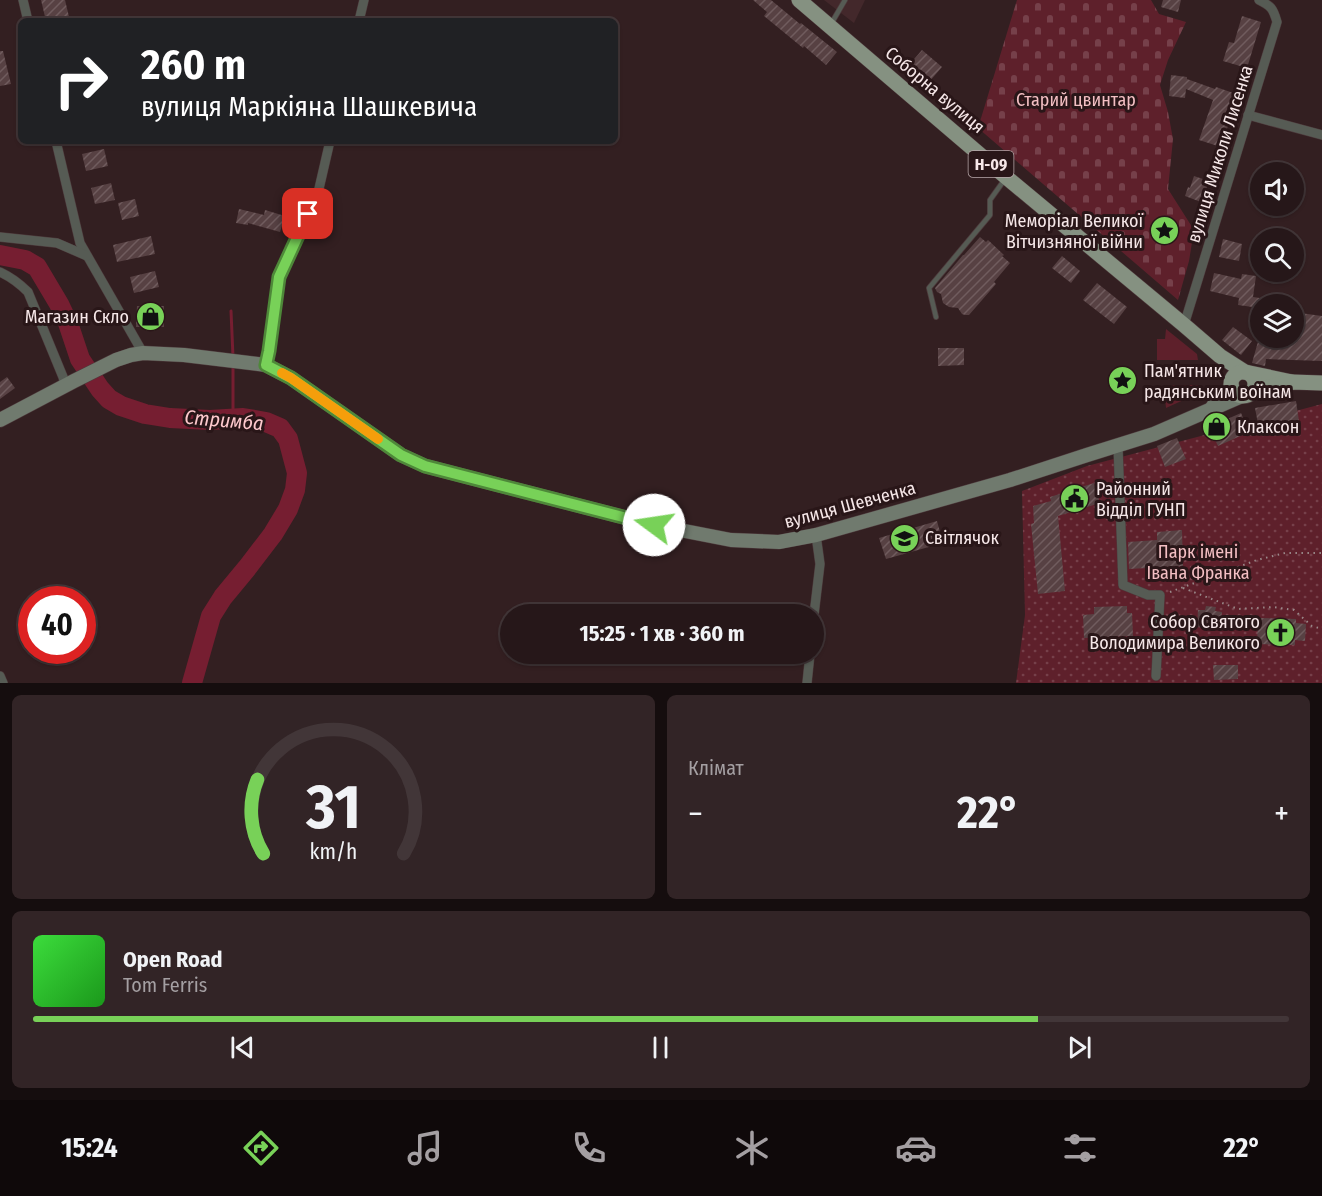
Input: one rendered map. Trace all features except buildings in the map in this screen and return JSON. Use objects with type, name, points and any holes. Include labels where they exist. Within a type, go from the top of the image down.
[{"type":"main road","name":"Соборна вулиця","points":[[799,0],[1184,325]]},
{"type":"main road","name":"Н-09","points":[[1184,325],[1220,356],[1241,385]]},
{"type":"main road","points":[[1241,385],[1292,382]]},
{"type":"main road","points":[[1241,385],[1322,383]]},
{"type":"street","points":[[23,0],[27,18]]},
{"type":"street","points":[[360,18],[364,0]]},
{"type":"street","name":"вулиця Миколи Лисенка","points":[[1184,325],[1277,22],[1271,6],[1258,0]]},
{"type":"street","points":[[1248,115],[1322,135]]},
{"type":"street","points":[[57,144],[80,243],[143,353]]},
{"type":"street","points":[[266,365],[279,277],[318,193],[329,144]]},
{"type":"street","points":[[0,237],[57,243],[87,256]]},
{"type":"street","points":[[0,272],[13,279],[28,292],[63,377],[69,383]]},
{"type":"street","name":"вулиця Шевченка","points":[[0,420],[69,383],[131,355],[143,353],[184,355],[266,365],[291,378],[401,455],[425,466],[654,525],[731,540],[779,542],[816,535],[1010,480],[1154,434],[1210,410],[1241,385]]},
{"type":"street","points":[[1118,446],[1123,585],[1148,595],[1160,596],[1156,676]]},
{"type":"street","points":[[815,604],[820,564],[816,535]]},
{"type":"street","points":[[807,683],[809,664]]},
{"type":"street","points":[[0,676],[3,683]]},
{"type":"lane","points":[[830,26],[845,0]]},
{"type":"lane","points":[[936,317],[929,288],[990,215],[990,200],[1006,177]]},
{"type":"path","points":[[1160,596],[1257,560],[1285,554],[1322,553]]},
{"type":"path","points":[[1183,588],[1238,609],[1273,607],[1294,610],[1312,626],[1322,629]]},
{"type":"shaded area","points":[[824,0],[865,0],[854,23]]},
{"type":"green space","name":"Старий цвинтар","points":[[1017,0],[1151,0],[1159,14],[1186,22],[1168,60],[1160,85],[1173,139],[1168,189],[1194,230],[1189,261],[1178,300],[978,128]]},
{"type":"green space","points":[[1166,329],[1197,354],[1198,360],[1157,360],[1157,339],[1165,339]]},
{"type":"green space","points":[[1173,385],[1200,385],[1201,392],[1166,408],[1165,398],[1172,396]]},
{"type":"green space","name":"Парк імені Івана Франка","points":[[1322,404],[1322,683],[1016,683],[1025,615],[1022,491],[1087,466]]},
{"type":"waterway","name":"Стримба","points":[[0,255],[25,260],[37,267],[68,323],[80,359],[109,399],[121,406],[145,414],[170,418],[210,420],[243,418],[266,422],[280,428],[288,439],[297,473],[295,490],[288,509],[273,534],[223,597],[211,616],[192,683]]},
{"type":"waterway","points":[[231,311],[233,357]]},
{"type":"waterway","points":[[233,364],[233,419]]},
{"type":"slow traffic","points":[[282,373],[378,439]]},
{"type":"place","name":"Меморіал Великої Вітчизняної війни","points":[[1164,231]]},
{"type":"place","name":"Магазин Скло","points":[[150,317]]},
{"type":"place","name":"Пам'ятник радянським воїнам","points":[[1123,381]]},
{"type":"place","name":"Клаксон","points":[[1216,427]]},
{"type":"place","name":"Районний Відділ ГУНП","points":[[1075,499]]},
{"type":"place","name":"Світлячок","points":[[904,538]]},
{"type":"place","name":"Собор Святого Володимира Великого","points":[[1281,632]]},
{"type":"route","points":[[308,214],[279,277],[266,365],[291,378],[401,455],[425,466],[654,525]]}]
